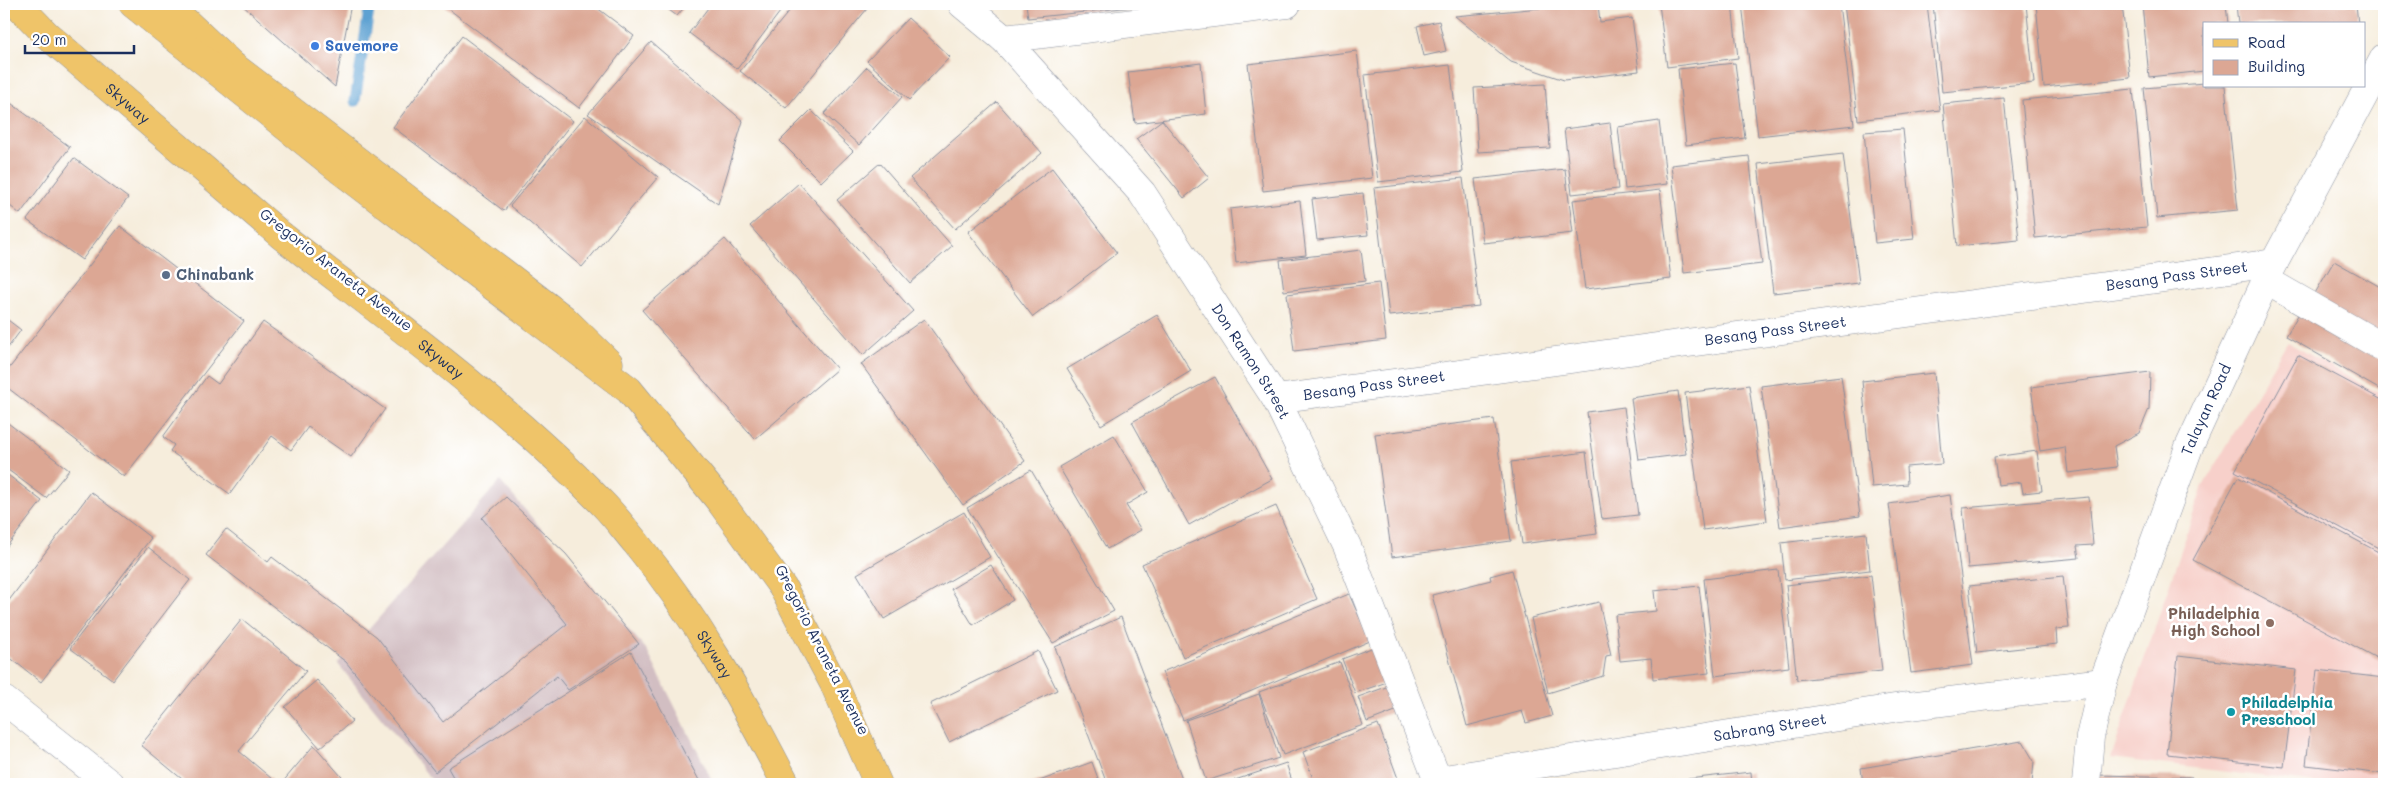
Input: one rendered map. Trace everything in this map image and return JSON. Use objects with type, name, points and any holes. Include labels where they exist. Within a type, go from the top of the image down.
[{"type":"main road","name":"Gregorio Araneta Avenue","points":[[5,4],[49,47],[154,135],[291,232],[507,407],[641,541],[718,649],[763,723],[790,784]]},
{"type":"main road","name":"Skyway","points":[[17,4],[47,35],[282,236],[460,374],[544,446],[603,504],[660,573],[706,638],[743,701],[786,784]]},
{"type":"main road","points":[[133,4],[340,170],[629,390],[719,500],[783,588],[834,684],[878,784]]},
{"type":"main road","name":"Gregorio Araneta Avenue","points":[[167,4],[232,65],[563,318],[620,374],[719,483],[786,574],[838,676],[887,784]]},
{"type":"street","name":"Don Ramon Street","points":[[962,4],[1004,39],[1142,193],[1276,399],[1347,546],[1439,782]]},
{"type":"street","points":[[1004,39],[1287,4]]},
{"type":"street","name":"Talayan Road","points":[[2086,784],[2090,737],[2103,682],[2189,447],[2271,272],[2384,58]]},
{"type":"street","points":[[2271,272],[2384,348]]},
{"type":"street","name":"Besang Pass Street","points":[[1276,399],[2271,272]]},
{"type":"street","name":"Sabrang Street","points":[[1439,782],[1902,707],[2103,682]]},
{"type":"street","points":[[4,700],[110,784]]},
{"type":"shaded area","name":"Philadelphia High School","points":[[2287,342],[2384,396],[2384,784],[2327,784],[2111,758],[2202,488]]},
{"type":"shaded area","points":[[500,481],[646,649],[714,784],[435,784],[338,664]]},
{"type":"building","name":"Savemore","points":[[241,4],[351,4],[335,87]]},
{"type":"building","points":[[442,4],[592,4],[634,36],[579,108]]},
{"type":"building","points":[[661,4],[687,4],[677,16]]},
{"type":"building","points":[[711,4],[786,4],[737,69],[689,33]]},
{"type":"building","points":[[795,4],[871,4],[786,108],[740,71]]},
{"type":"building","points":[[1026,4],[1132,4],[1132,7],[1028,18]]},
{"type":"building","points":[[1598,4],[1600,22],[1632,18],[1639,71],[1564,80],[1511,62],[1455,16]]},
{"type":"building","points":[[1659,4],[1732,4],[1738,58],[1667,67]]},
{"type":"building","points":[[1742,4],[1839,4],[1854,125],[1758,136]]},
{"type":"building","points":[[1844,4],[1927,4],[1940,110],[1858,120]]},
{"type":"building","points":[[1933,4],[2026,4],[2034,83],[1942,92]]},
{"type":"building","points":[[2036,4],[2122,4],[2130,78],[2044,87]]},
{"type":"building","points":[[2142,4],[2226,4],[2228,22],[2203,22],[2203,71],[2149,77]]},
{"type":"building","points":[[2236,4],[2356,4],[2358,22],[2238,22]]},
{"type":"building","points":[[908,18],[950,57],[909,100],[867,61]]},
{"type":"building","points":[[1439,21],[1446,51],[1424,56],[1417,26]]},
{"type":"building","points":[[462,36],[573,121],[504,211],[393,127]]},
{"type":"building","points":[[651,42],[743,121],[718,204],[588,114]]},
{"type":"building","points":[[1357,51],[1372,178],[1263,191],[1248,64]]},
{"type":"building","points":[[1201,63],[1206,114],[1135,123],[1128,72]]},
{"type":"building","points":[[1735,63],[1745,138],[1686,145],[1678,69]]},
{"type":"building","points":[[1450,65],[1463,172],[1378,182],[1365,75]]},
{"type":"building","points":[[867,67],[902,97],[859,145],[824,114]]},
{"type":"building","points":[[2203,83],[2203,88],[2225,88],[2238,210],[2157,218],[2144,88]]},
{"type":"building","points":[[1545,84],[1550,148],[1478,152],[1474,88]]},
{"type":"building","points":[[2133,89],[2147,227],[2035,238],[2022,100]]},
{"type":"building","points":[[4,98],[70,147],[20,214],[4,201]]},
{"type":"building","points":[[2004,98],[2019,240],[1957,246],[1943,104]]},
{"type":"building","points":[[997,102],[1042,153],[955,229],[910,178]]},
{"type":"building","points":[[811,110],[853,151],[821,182],[780,141]]},
{"type":"building","points":[[585,116],[658,177],[582,267],[510,206]]},
{"type":"building","points":[[1162,120],[1209,178],[1184,198],[1136,139]]},
{"type":"building","points":[[1659,121],[1667,184],[1625,189],[1618,127]]},
{"type":"building","points":[[1610,123],[1618,189],[1572,194],[1564,129]]},
{"type":"building","points":[[1903,129],[1914,239],[1875,243],[1864,132]]},
{"type":"building","points":[[1843,154],[1859,283],[1773,293],[1758,164]]},
{"type":"building","points":[[1749,156],[1762,264],[1684,273],[1671,165]]},
{"type":"building","points":[[74,158],[128,198],[82,260],[27,220]]},
{"type":"building","points":[[880,163],[952,246],[910,283],[837,200]]},
{"type":"building","points":[[1052,168],[1117,253],[1033,317],[968,232]]},
{"type":"building","points":[[1565,169],[1573,233],[1483,243],[1475,179]]},
{"type":"building","points":[[1463,178],[1479,306],[1389,316],[1374,188]]},
{"type":"building","points":[[799,183],[913,311],[863,355],[750,226]]},
{"type":"building","points":[[1660,190],[1671,279],[1585,289],[1573,200]]},
{"type":"building","points":[[1363,193],[1368,235],[1317,240],[1312,199]]},
{"type":"building","points":[[1300,201],[1306,255],[1236,263],[1230,209]]},
{"type":"building","points":[[120,226],[244,321],[124,477],[4,385],[4,375]]},
{"type":"building","points":[[725,239],[837,369],[755,439],[642,310]]},
{"type":"building","points":[[1361,250],[1365,281],[1284,291],[1280,260]]},
{"type":"building","points":[[2334,261],[2384,289],[2384,342],[2311,300]]},
{"type":"building","points":[[1379,283],[1386,340],[1294,351],[1287,294]]},
{"type":"building","points":[[2302,308],[2384,355],[2384,392],[2286,336]]},
{"type":"building","points":[[1157,315],[1191,371],[1101,425],[1067,369]]},
{"type":"building","points":[[4,317],[21,330],[4,353]]},
{"type":"building","points":[[924,319],[1025,461],[963,505],[861,364]]},
{"type":"building","points":[[263,322],[385,409],[351,457],[308,427],[291,450],[272,436],[230,494],[170,451],[174,445],[163,437],[207,376],[218,384]]},
{"type":"building","points":[[2298,355],[2384,401],[2384,551],[2235,471]]},
{"type":"building","points":[[2150,372],[2149,409],[2139,433],[2114,446],[2117,467],[2068,473],[2065,447],[2040,451],[2031,387]]},
{"type":"building","points":[[1934,373],[1942,464],[1906,467],[1907,484],[1872,487],[1862,381]]},
{"type":"building","points":[[1841,376],[1860,516],[1780,527],[1761,386]]},
{"type":"building","points":[[1215,377],[1272,479],[1189,525],[1132,422]]},
{"type":"building","points":[[1749,385],[1767,521],[1703,530],[1685,393]]},
{"type":"building","points":[[1678,391],[1686,454],[1639,460],[1631,398]]},
{"type":"building","points":[[1624,407],[1638,515],[1602,519],[1587,412]]},
{"type":"building","points":[[1494,419],[1511,541],[1392,557],[1375,434]]},
{"type":"building","points":[[4,420],[69,470],[46,498],[4,467]]},
{"type":"building","points":[[1114,435],[1148,492],[1126,505],[1141,530],[1107,549],[1059,467]]},
{"type":"building","points":[[2037,451],[2042,491],[2023,493],[2021,482],[1998,485],[1994,457]]},
{"type":"building","points":[[1586,452],[1597,534],[1522,544],[1511,462]]},
{"type":"building","points":[[1031,470],[1114,611],[1053,643],[967,508]]},
{"type":"building","points":[[4,472],[42,501],[4,550]]},
{"type":"building","points":[[2238,477],[2384,555],[2384,662],[2193,560]]},
{"type":"building","points":[[91,492],[151,538],[41,682],[4,653],[4,607]]},
{"type":"building","points":[[1950,495],[1973,665],[1911,673],[1889,504]]},
{"type":"building","points":[[506,497],[566,554],[639,644],[568,690],[557,676],[435,772],[346,662],[206,555],[226,529],[268,562],[272,557],[377,637],[443,722],[567,624],[482,518]]},
{"type":"building","points":[[2089,497],[2093,545],[2077,546],[2079,558],[1968,568],[1963,508]]},
{"type":"building","points":[[1276,506],[1317,599],[1183,657],[1142,564]]},
{"type":"building","points":[[964,512],[990,557],[884,619],[857,574]]},
{"type":"building","points":[[1866,533],[1870,570],[1785,580],[1781,543]]},
{"type":"building","points":[[148,547],[190,580],[113,680],[70,648]]},
{"type":"building","points":[[991,565],[1013,600],[973,625],[951,589]]},
{"type":"building","points":[[1512,570],[1552,716],[1526,723],[1522,711],[1467,726],[1432,595],[1491,580],[1490,576]]},
{"type":"building","points":[[1778,570],[1789,667],[1715,676],[1704,579]]},
{"type":"building","points":[[1871,575],[1882,671],[1797,680],[1786,585]]},
{"type":"building","points":[[2063,576],[2069,628],[2056,629],[2057,644],[1977,653],[1969,586]]},
{"type":"building","points":[[1699,586],[1709,673],[1653,679],[1651,658],[1620,661],[1615,615],[1656,611],[1654,591]]},
{"type":"building","points":[[1349,594],[1370,641],[1183,720],[1162,672]]},
{"type":"building","points":[[1599,602],[1611,655],[1606,656],[1603,676],[1548,693],[1531,618]]},
{"type":"building","points":[[1121,617],[1183,781],[1173,784],[1107,784],[1055,647]]},
{"type":"building","points":[[242,619],[306,671],[239,751],[272,779],[267,784],[188,784],[141,745]]},
{"type":"building","points":[[1374,647],[1387,682],[1355,693],[1342,659]]},
{"type":"building","points":[[1038,651],[1057,690],[949,742],[930,704]]},
{"type":"building","points":[[631,652],[701,784],[457,784],[448,768]]},
{"type":"building","name":"Philadelphia Preschool","points":[[2178,656],[2296,670],[2284,767],[2167,754]]},
{"type":"building","points":[[1340,662],[1363,725],[1283,755],[1259,692]]},
{"type":"building","points":[[2317,670],[2384,678],[2384,774],[2306,765]]},
{"type":"building","points":[[317,680],[352,721],[320,748],[285,707]]},
{"type":"building","points":[[1389,686],[1398,710],[1367,722],[1358,697]]},
{"type":"building","points":[[1259,694],[1279,758],[1206,781],[1186,720]]},
{"type":"building","points":[[1378,724],[1400,784],[1315,784],[1303,752]]},
{"type":"building","points":[[2022,741],[2034,761],[2032,784],[1863,784],[1861,768]]},
{"type":"building","points":[[314,745],[348,784],[281,784]]},
{"type":"building","points":[[1092,762],[1100,784],[1031,784]]},
{"type":"building","points":[[1286,763],[1293,784],[1223,784]]},
{"type":"building","points":[[1751,772],[1752,784],[1651,784],[1651,783]]},
{"type":"building","points":[[2097,775],[2192,777],[2192,784],[2097,784]]},
{"type":"waterway","points":[[355,101],[370,4]]},
{"type":"place","name":"Savemore","points":[[315,46]]},
{"type":"place","name":"Chinabank","points":[[166,275]]},
{"type":"place","name":"Philadelphia High School","points":[[2270,623]]},
{"type":"place","name":"Philadelphia Preschool","points":[[2231,712]]}]
